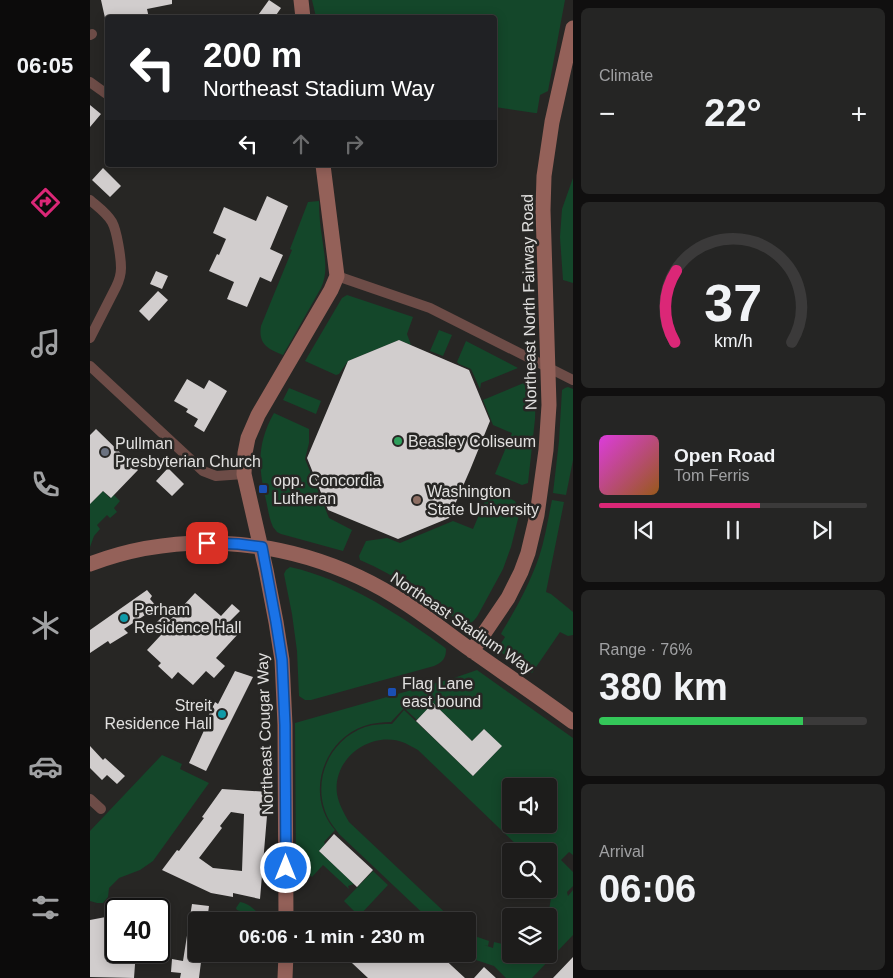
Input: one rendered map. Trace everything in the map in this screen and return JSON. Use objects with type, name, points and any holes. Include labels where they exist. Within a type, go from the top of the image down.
[{"type":"street","points":[[300,0],[302,15]]},
{"type":"street","name":"Northeast North Fairway Road","points":[[472,651],[508,598],[521,572],[528,553],[537,515],[546,450],[549,405],[543,221],[544,176],[552,122],[573,28]]},
{"type":"street","points":[[90,82],[105,93]]},
{"type":"street","points":[[323,167],[337,276],[430,308],[573,380]]},
{"type":"street","points":[[90,200],[114,224],[121,268],[120,278],[90,338]]},
{"type":"street","name":"Northeast Cougar Way","points":[[286,912],[285,725],[282,660],[262,547],[256,531],[244,474],[246,444],[258,415],[327,298],[337,276]]},
{"type":"street","points":[[90,366],[203,471],[216,476],[244,474]]},
{"type":"street","name":"Northeast Stadium Way","points":[[90,564],[123,553],[150,548],[207,543],[262,547],[314,559],[360,578],[406,604],[573,722]]},
{"type":"street","points":[[90,799],[101,809]]},
{"type":"street","points":[[285,978],[286,962]]},
{"type":"green space","points":[[312,0],[565,0],[548,91],[540,95],[537,113],[497,107],[497,15],[316,15]]},
{"type":"green space","points":[[573,178],[573,283],[563,280],[560,237],[562,209]]},
{"type":"green space","points":[[319,201],[325,275],[321,288],[283,355],[265,345],[261,337],[261,326],[292,250],[290,249],[308,202]]},
{"type":"green space","points":[[347,295],[413,317],[407,334],[411,345],[399,340],[348,361],[339,374],[336,375],[305,361],[342,298]]},
{"type":"green space","points":[[439,330],[452,335],[443,356],[430,351]]},
{"type":"green space","points":[[466,341],[518,368],[481,383],[480,389],[471,369],[457,362]]},
{"type":"green space","points":[[531,380],[536,387],[535,419],[528,483],[522,485],[495,474],[512,433],[493,425],[483,400]]},
{"type":"green space","points":[[568,387],[573,389],[573,460],[566,495],[553,493],[562,390]]},
{"type":"green space","points":[[289,388],[321,401],[316,414],[283,400]]},
{"type":"green space","points":[[274,413],[309,429],[309,443],[305,459],[329,518],[352,530],[343,551],[281,534],[273,527],[261,477],[261,455],[264,435]]},
{"type":"green space","points":[[490,489],[515,501],[520,511],[503,569],[478,615],[470,623],[459,621],[399,580],[360,560],[359,556],[366,541],[387,538],[400,543],[453,521],[473,529]]},
{"type":"green space","points":[[103,491],[110,498],[114,495],[120,501],[114,508],[117,512],[110,518],[107,515],[97,525],[100,529],[94,536],[90,547],[90,502]]},
{"type":"green space","points":[[552,500],[564,502],[546,592],[573,612],[573,635],[568,636],[560,632],[532,673],[499,651],[498,648],[505,637],[501,634],[523,595],[539,557]]},
{"type":"green space","points":[[290,567],[331,580],[389,610],[444,647],[446,649],[445,657],[434,666],[311,700],[305,700],[299,696],[297,651],[284,574]]},
{"type":"green space","points":[[477,670],[573,738],[573,855],[569,852],[561,860],[573,872],[573,886],[567,892],[568,896],[573,890],[573,935],[557,952],[557,908],[549,908],[551,898],[557,898],[557,843],[515,843],[504,833],[557,833],[557,778],[502,778],[502,831],[418,750],[407,744],[392,740],[380,740],[368,743],[348,758],[341,769],[337,781],[337,794],[340,805],[349,822],[444,912],[421,912],[339,834],[329,820],[322,798],[321,785],[328,761],[334,750],[353,733],[365,727],[392,724],[404,710],[473,776],[501,747],[484,729],[472,741],[433,703],[417,720],[404,708],[391,722],[367,725],[349,733],[338,744],[328,757],[322,771],[320,786],[321,802],[326,816],[335,830],[319,851],[354,884],[348,886],[349,889],[323,865],[312,877],[296,862],[295,723]]},
{"type":"green space","points":[[162,755],[182,764],[180,769],[209,783],[153,861],[140,870],[119,878],[109,888],[108,897],[105,898],[103,903],[90,901],[90,831]]},
{"type":"green space","points":[[373,871],[388,885],[363,912],[355,912],[344,901]]},
{"type":"green space","points":[[240,902],[257,912],[243,912],[236,908]]},
{"type":"green space","points":[[476,936],[489,941],[488,946],[484,945],[493,948],[494,942],[502,944],[502,963],[546,963],[532,978],[506,978],[494,966],[476,960]]},
{"type":"building","points":[[101,0],[172,0],[172,4],[147,9],[148,15],[105,15],[105,18]]},
{"type":"building","points":[[269,0],[281,8],[276,15],[258,15]]},
{"type":"building","points":[[90,105],[101,114],[90,127]]},
{"type":"building","points":[[103,168],[121,186],[110,197],[92,180]]},
{"type":"building","points":[[267,196],[288,206],[270,249],[283,255],[271,282],[260,277],[247,307],[227,299],[234,282],[209,271],[226,239],[213,233],[224,207],[256,221]]},
{"type":"building","points":[[156,271],[168,276],[162,289],[150,284]]},
{"type":"building","points":[[158,291],[168,300],[149,321],[139,311]]},
{"type":"building","name":"Beasley Coliseum","points":[[399,340],[469,370],[490,421],[449,518],[398,539],[328,510],[307,458],[348,361]]},
{"type":"building","points":[[187,379],[204,389],[209,380],[227,391],[204,432],[194,426],[198,419],[186,412],[188,409],[174,401]]},
{"type":"building","name":"Pullman Presbyterian Church","points":[[96,429],[138,470],[111,498],[103,491],[90,504],[90,435]]},
{"type":"building","points":[[168,468],[184,484],[172,496],[156,481]]},
{"type":"building","name":"Perham Residence Hall","points":[[147,590],[152,596],[150,599],[157,607],[124,629],[128,633],[110,644],[108,641],[90,653],[90,630]]},
{"type":"building","points":[[195,593],[221,616],[232,604],[240,611],[227,624],[238,634],[216,658],[225,666],[214,678],[206,671],[193,685],[178,672],[172,679],[158,666],[161,663],[147,650],[161,635],[152,627],[164,615],[170,620]]},
{"type":"building","name":"Streit Residence Hall","points":[[235,671],[253,677],[206,771],[189,763],[215,702],[218,704]]},
{"type":"building","points":[[433,703],[472,741],[484,729],[502,746],[473,776],[416,721]]},
{"type":"building","points":[[90,746],[103,760],[105,758],[125,776],[117,784],[107,775],[102,780],[90,768]]},
{"type":"building","points":[[222,789],[269,792],[260,899],[233,893],[233,897],[211,893],[162,870],[204,818],[202,817]],"holes":[[[231,812],[244,814],[242,871],[213,868],[199,858],[222,828],[220,826]]]},
{"type":"building","points":[[334,834],[373,870],[357,887],[319,851]]},
{"type":"building","points":[[192,904],[209,906],[208,912],[191,912]]},
{"type":"building","points":[[105,917],[105,963],[135,963],[134,978],[90,977],[90,920]]},
{"type":"building","points":[[188,929],[188,962],[201,962],[199,978],[180,978],[181,973],[171,972],[172,959],[183,961]]},
{"type":"building","points":[[573,957],[573,978],[553,978]]},
{"type":"building","points":[[448,962],[465,978],[368,978],[352,963]]},
{"type":"building","points":[[484,967],[496,978],[474,978]]},
{"type":"place","name":"Beasley Coliseum","points":[[398,441]]},
{"type":"place","name":"Pullman Presbyterian Church","points":[[105,452]]},
{"type":"place","name":"opp. Concordia Lutheran","points":[[263,489]]},
{"type":"place","name":"Washington State University","points":[[417,500]]},
{"type":"place","name":"Perham Residence Hall","points":[[124,618]]},
{"type":"place","name":"Flag Lane east bound","points":[[392,692]]},
{"type":"place","name":"Streit Residence Hall","points":[[222,714]]},
{"type":"route","points":[[207,543],[262,547],[282,660],[285,707],[286,868]]}]
